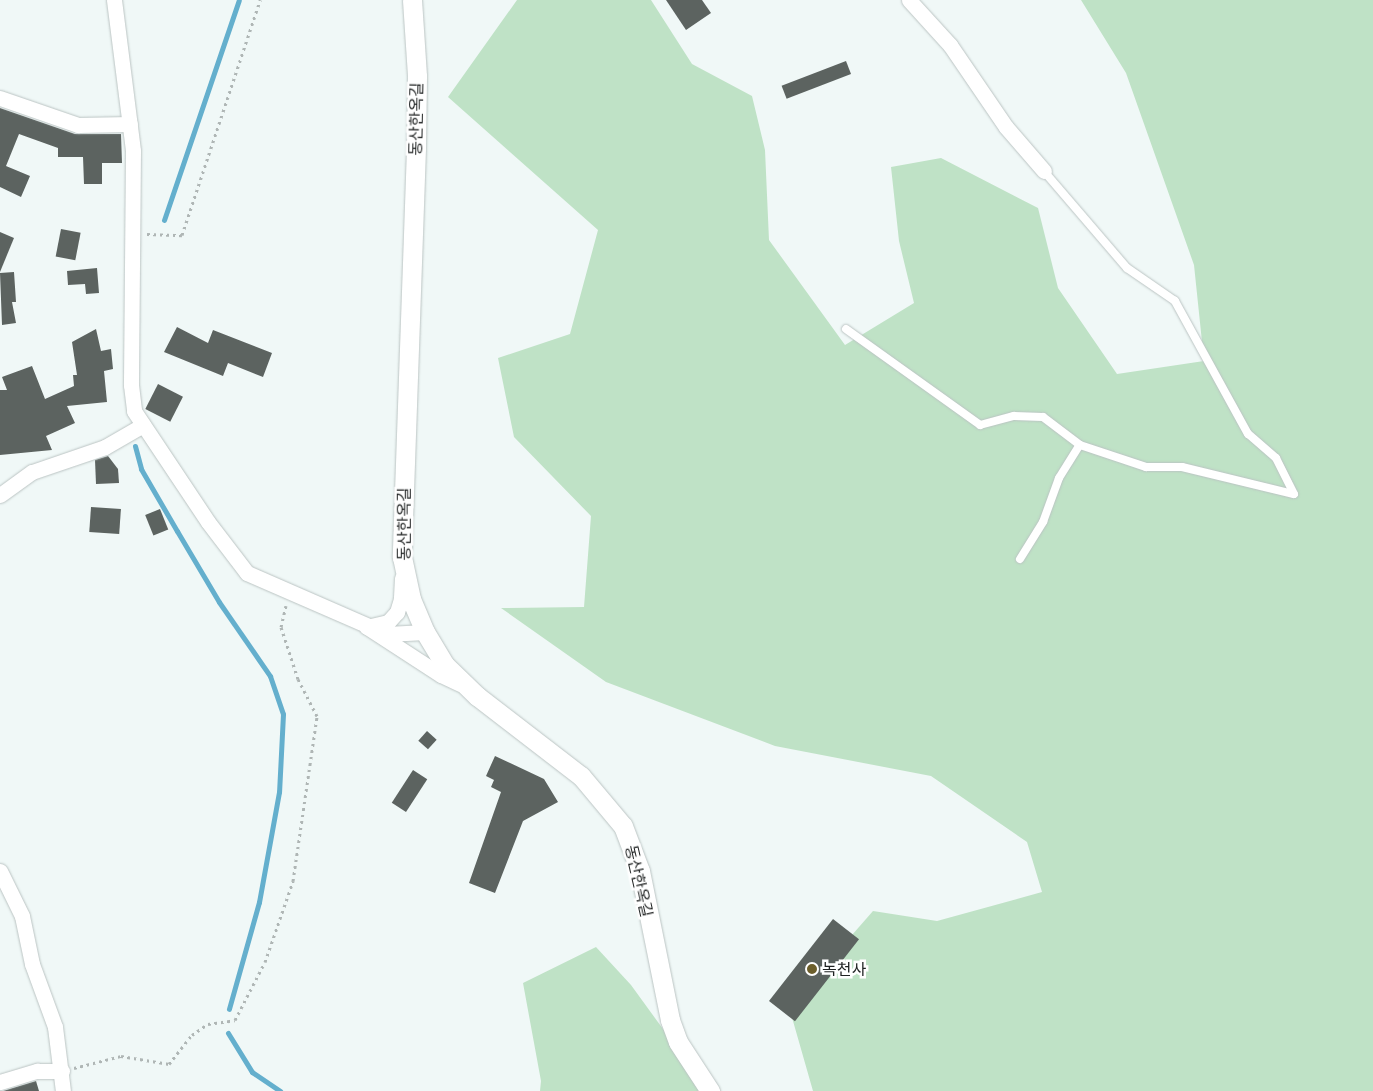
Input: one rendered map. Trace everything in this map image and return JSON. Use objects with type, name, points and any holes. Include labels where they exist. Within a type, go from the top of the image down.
[{"type":"street","points":[[114,0],[130,124],[134,234],[132,398],[143,425],[240,565],[256,579],[387,634],[425,632]]},
{"type":"street","name":"동산한옥길","points":[[412,0],[417,76],[416,148],[402,557],[411,600],[425,632],[445,665],[466,686],[581,776],[623,826],[640,871],[670,1020],[678,1042],[710,1091]]},
{"type":"street","points":[[909,0],[950,45],[1006,127],[1044,171]]},
{"type":"street","points":[[0,98],[78,125],[130,124]]},
{"type":"street","points":[[0,495],[32,472],[106,448],[143,425]]},
{"type":"street","points":[[367,627],[388,622],[397,612],[401,600],[402,557]]},
{"type":"street","points":[[367,627],[441,675],[466,686]]},
{"type":"street","points":[[0,871],[22,916],[32,964],[59,1043],[63,1091]]},
{"type":"street","points":[[0,1082],[37,1071],[62,1071]]},
{"type":"lane","points":[[846,329],[980,425],[1014,416],[1043,417],[1080,445],[1146,468],[1182,467],[1294,494],[1276,458],[1248,434],[1175,301],[1127,268],[1044,171]]},
{"type":"lane","points":[[1020,559],[1043,522],[1060,478],[1080,445]]},
{"type":"path","points":[[134,234],[182,235],[260,0]]},
{"type":"path","points":[[62,1071],[122,1056],[169,1064],[192,1035],[208,1024],[235,1020],[265,962],[292,881],[317,716],[298,679],[281,627],[289,593]]},
{"type":"green space","points":[[517,0],[651,0],[692,64],[752,96],[765,150],[769,240],[845,345],[914,303],[899,241],[891,167],[941,158],[1038,208],[1058,288],[1117,374],[1204,361],[1194,265],[1126,73],[1081,0],[1373,0],[1373,1091],[813,1091],[789,1007],[873,911],[937,921],[1042,892],[1027,842],[931,776],[775,746],[606,682],[501,608],[584,607],[591,516],[514,437],[498,358],[570,334],[598,230],[448,97]]},
{"type":"green space","points":[[596,947],[631,985],[708,1091],[540,1091],[541,1081],[523,983]]},
{"type":"building","points":[[666,0],[702,0],[711,13],[686,30]]},
{"type":"building","points":[[846,61],[851,74],[787,99],[782,86]]},
{"type":"building","points":[[0,108],[75,134],[121,134],[122,163],[102,163],[102,184],[84,184],[83,157],[58,157],[58,148],[19,134],[6,166],[30,176],[21,197],[0,187]]},
{"type":"building","points":[[61,229],[81,233],[75,260],[56,256]]},
{"type":"building","points":[[0,232],[14,238],[0,272]]},
{"type":"building","points":[[97,268],[99,293],[86,294],[85,284],[68,285],[67,271]]},
{"type":"building","points":[[14,272],[16,302],[12,302],[16,323],[2,325],[0,273]]},
{"type":"building","points":[[177,327],[208,343],[213,330],[272,353],[263,377],[228,363],[223,376],[164,352]]},
{"type":"building","points":[[96,329],[101,351],[111,349],[113,369],[104,371],[107,402],[67,406],[75,423],[46,436],[52,450],[0,455],[0,390],[7,390],[2,377],[32,366],[45,399],[74,386],[73,375],[77,375],[72,342]]},
{"type":"building","points":[[158,384],[183,397],[170,422],[145,409]]},
{"type":"building","points":[[108,456],[118,469],[119,483],[96,484],[95,460]]},
{"type":"building","points":[[91,507],[121,509],[119,534],[89,532]]},
{"type":"building","points":[[160,509],[168,529],[153,535],[145,515]]},
{"type":"building","points":[[427,731],[437,740],[428,749],[418,741]]},
{"type":"building","points":[[495,756],[544,779],[558,802],[523,821],[495,893],[469,883],[501,792],[491,787],[494,780],[486,776]]},
{"type":"building","points":[[413,770],[427,779],[406,812],[392,803]]},
{"type":"building","name":"녹천사","points":[[833,919],[859,939],[795,1021],[769,1001]]},
{"type":"building","points":[[36,1081],[39,1091],[3,1091]]},
{"type":"waterway","points":[[164,220],[239,0]]},
{"type":"waterway","points":[[135,446],[141,469],[177,531],[219,602],[270,676],[283,714],[279,792],[259,902],[229,1009]]},
{"type":"waterway","points":[[228,1033],[252,1072],[280,1091]]},
{"type":"place","name":"녹천사","points":[[812,969]]}]
